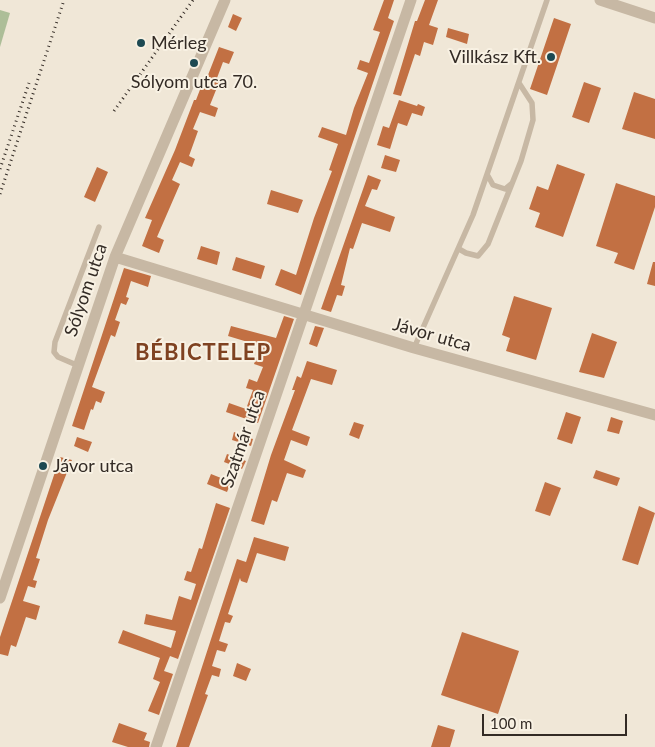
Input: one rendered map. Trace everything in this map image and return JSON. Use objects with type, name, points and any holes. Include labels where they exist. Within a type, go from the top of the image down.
[{"type":"street","name":"Sólyom utca","points":[[0,598],[115,257],[225,0]]},
{"type":"street","name":"Szatmár utca","points":[[156,747],[411,0]]},
{"type":"street","points":[[600,0],[655,18]]},
{"type":"street","name":"Jávor utca","points":[[115,257],[414,348],[655,415]]},
{"type":"lane","points":[[414,348],[422,326],[459,249],[488,176],[547,0]]},
{"type":"lane","points":[[459,249],[478,256],[488,244],[513,182],[534,120],[532,103],[520,83]]},
{"type":"lane","points":[[488,176],[493,185],[506,189],[513,182]]},
{"type":"lane","points":[[79,366],[58,357],[54,352],[55,342],[99,227]]},
{"type":"green space","points":[[0,10],[10,13],[0,47]]},
{"type":"building","points":[[384,0],[394,0],[388,18],[394,21],[301,295],[275,285],[281,269],[296,275],[314,218],[332,171],[329,170],[338,144],[318,137],[322,127],[346,135],[368,73],[357,69],[360,60],[369,63],[380,32],[373,30]]},
{"type":"building","points":[[425,0],[438,0],[429,25],[438,28],[433,45],[424,42],[420,56],[415,54],[401,96],[393,94],[415,21],[417,21]]},
{"type":"building","points":[[233,14],[242,18],[236,31],[228,27]]},
{"type":"building","name":"Villkász Kft.","points":[[554,18],[571,24],[547,95],[530,89]]},
{"type":"building","points":[[448,28],[469,34],[467,44],[446,37]]},
{"type":"building","points":[[219,47],[234,52],[229,64],[223,62],[217,78],[220,80],[210,105],[218,108],[215,117],[200,112],[193,129],[198,131],[189,156],[195,159],[192,167],[180,162],[172,180],[180,184],[157,237],[164,240],[159,253],[142,246],[152,220],[145,218],[175,150],[194,100],[196,100],[206,74],[208,75]]},
{"type":"building","points":[[584,82],[601,88],[589,123],[572,117]]},
{"type":"building","points":[[634,92],[655,99],[655,139],[622,129]]},
{"type":"building","points":[[399,100],[425,107],[422,116],[412,113],[407,126],[398,123],[390,149],[377,145],[383,126],[389,128]]},
{"type":"building","points":[[385,155],[400,160],[396,172],[381,168]]},
{"type":"building","points":[[557,164],[585,174],[563,237],[535,227],[540,213],[529,209],[537,186],[548,190]]},
{"type":"building","points":[[97,167],[108,172],[95,202],[84,197]]},
{"type":"building","points":[[368,175],[381,180],[377,190],[372,189],[365,206],[395,217],[390,232],[362,223],[353,249],[350,248],[341,285],[345,286],[342,296],[337,295],[331,312],[321,309]]},
{"type":"building","points":[[616,183],[655,196],[655,207],[634,270],[614,263],[618,253],[596,246]]},
{"type":"building","points":[[271,190],[303,200],[298,213],[267,204]]},
{"type":"building","points":[[201,246],[220,252],[217,265],[197,259]]},
{"type":"building","points":[[236,257],[265,266],[261,279],[232,270]]},
{"type":"building","points":[[653,262],[655,262],[655,286],[647,284]]},
{"type":"building","points":[[124,268],[151,276],[148,287],[131,281],[126,297],[129,298],[126,305],[121,303],[115,320],[120,322],[115,337],[111,335],[92,387],[105,392],[101,403],[96,401],[93,410],[91,409],[84,430],[72,426]]},
{"type":"building","points":[[514,296],[552,308],[536,360],[506,351],[510,338],[502,335]]},
{"type":"building","points":[[284,316],[294,319],[258,423],[226,412],[229,403],[246,409],[253,390],[246,388],[249,379],[257,382],[263,367],[254,364],[261,346],[228,336],[231,326],[276,338]]},
{"type":"building","points":[[315,326],[324,328],[317,347],[309,344]]},
{"type":"building","points":[[592,333],[617,342],[604,378],[579,372]]},
{"type":"building","points":[[307,361],[337,370],[332,385],[311,379],[292,430],[310,437],[307,446],[291,440],[284,460],[306,470],[303,478],[287,473],[277,502],[272,500],[264,525],[251,521],[271,455],[295,390],[292,390],[297,376],[301,378]]},
{"type":"building","points":[[566,412],[581,417],[572,444],[557,439]]},
{"type":"building","points":[[611,417],[623,421],[619,434],[607,431]]},
{"type":"building","points":[[354,422],[364,425],[359,439],[349,435]]},
{"type":"building","points":[[234,432],[253,439],[251,446],[232,440]]},
{"type":"building","points":[[77,437],[92,442],[88,452],[74,446]]},
{"type":"building","points":[[227,454],[246,461],[242,469],[224,462]]},
{"type":"building","points":[[60,457],[72,460],[48,520],[36,558],[40,559],[33,580],[37,581],[35,588],[28,586],[23,601],[40,606],[36,620],[26,617],[16,647],[11,645],[8,656],[0,654],[0,637]]},
{"type":"building","points":[[596,470],[620,478],[617,486],[593,478]]},
{"type":"building","points":[[211,474],[231,482],[227,492],[207,484]]},
{"type":"building","points":[[545,482],[561,488],[550,516],[535,511]]},
{"type":"building","points":[[216,503],[230,508],[178,659],[170,656],[164,671],[173,674],[159,715],[148,711],[160,682],[153,679],[160,658],[118,643],[123,630],[171,648],[176,631],[144,624],[146,614],[172,620],[179,596],[191,600],[196,584],[184,580],[187,571],[191,572],[199,548],[202,549]]},
{"type":"building","points":[[639,506],[655,513],[638,565],[622,560]]},
{"type":"building","points":[[254,537],[289,547],[285,561],[257,553],[247,583],[241,581],[240,578],[228,614],[233,616],[230,623],[225,622],[219,641],[228,644],[225,652],[217,650],[212,666],[221,669],[219,677],[212,675],[205,694],[208,695],[189,747],[176,747],[237,559],[246,562]]},
{"type":"building","points":[[462,632],[519,651],[498,714],[441,695]]},
{"type":"building","points":[[237,663],[251,669],[246,681],[233,676]]},
{"type":"building","points":[[119,723],[147,733],[144,740],[150,742],[149,747],[128,747],[112,742]]},
{"type":"building","points":[[438,725],[455,730],[450,747],[431,747]]},
{"type":"railway","points":[[0,194],[64,0]]},
{"type":"railway","points":[[114,111],[193,0]]},
{"type":"railway","points":[[0,169],[29,83]]},
{"type":"place","name":"Mérleg","points":[[141,43]]},
{"type":"place","name":"Villkász Kft.","points":[[551,57]]},
{"type":"place","name":"Sólyom utca 70.","points":[[194,63]]},
{"type":"place","name":"Jávor utca","points":[[43,466]]},
{"type":"district","name":"BÉBICTELEP","points":[[203,353]]}]
